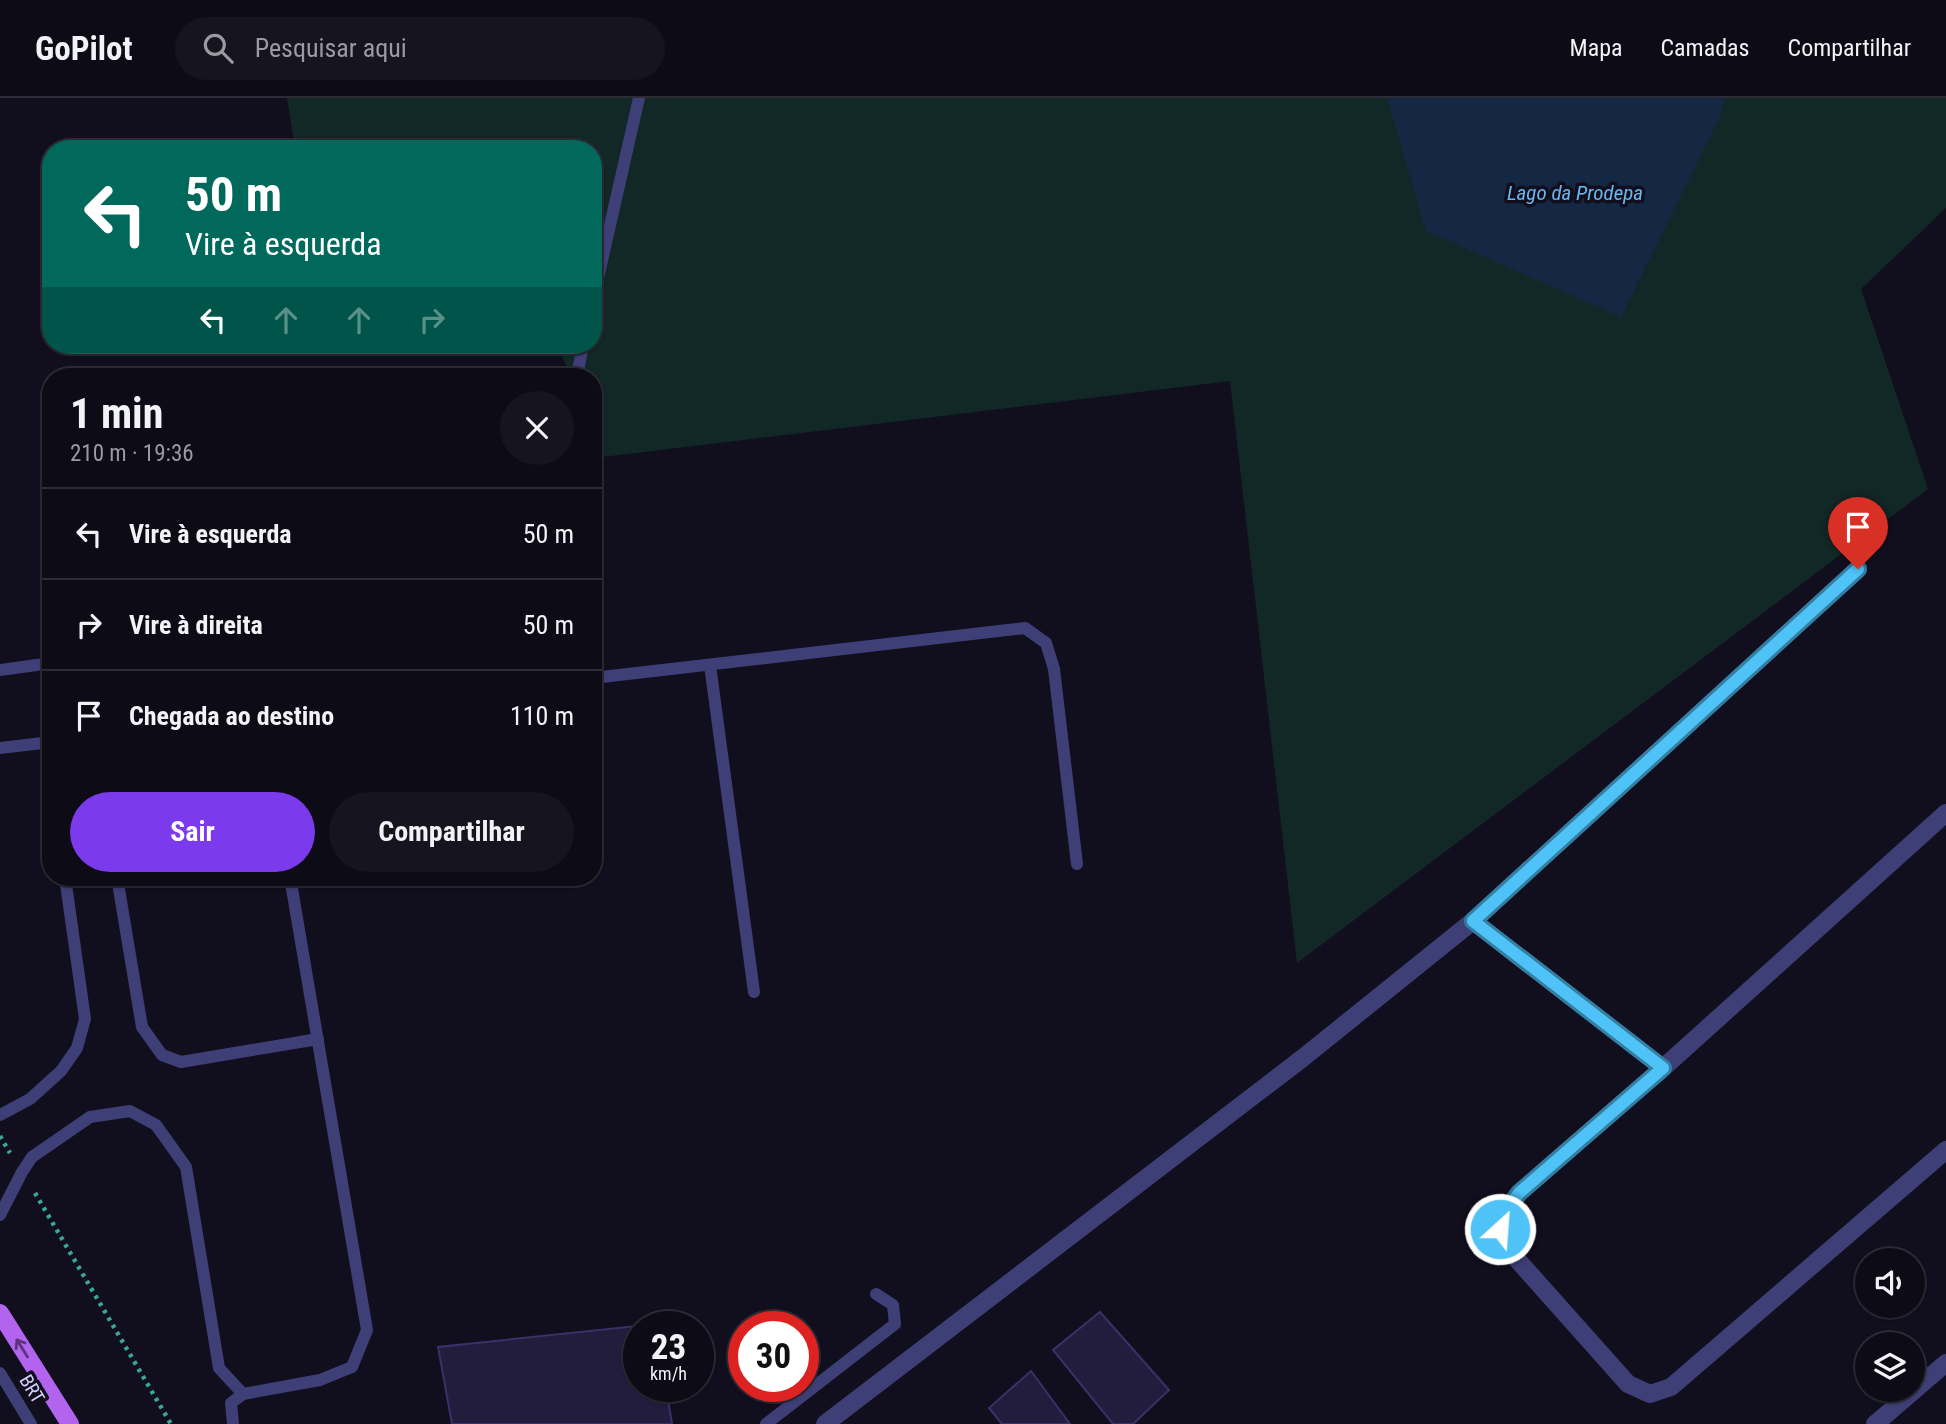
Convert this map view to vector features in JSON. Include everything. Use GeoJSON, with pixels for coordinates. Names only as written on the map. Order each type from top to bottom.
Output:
{"type":"FeatureCollection","features":[{"type":"Feature","properties":{"kind":"main road"},"geometry":{"type":"LineString","coordinates":[[0,1313],[70,1424]]}},
{"type":"Feature","properties":{"kind":"street"},"geometry":{"type":"LineString","coordinates":[[825,1424],[1304,1057],[1473,921],[1858,569]]}},
{"type":"Feature","properties":{"kind":"street"},"geometry":{"type":"LineString","coordinates":[[1946,813],[1663,1068],[1519,1193],[1505,1212],[1500,1229],[1506,1247],[1628,1384],[1650,1394],[1671,1387],[1946,1150]]}},
{"type":"Feature","properties":{"kind":"street"},"geometry":{"type":"LineString","coordinates":[[1473,921],[1663,1068]]}},
{"type":"Feature","properties":{"kind":"street"},"geometry":{"type":"LineString","coordinates":[[1875,1424],[1946,1363]]}},
{"type":"Feature","properties":{"kind":"lane"},"geometry":{"type":"LineString","coordinates":[[602,260],[639,98]]}},
{"type":"Feature","properties":{"kind":"lane"},"geometry":{"type":"LineString","coordinates":[[602,677],[1025,628],[1046,643],[1054,669],[1076,864]]}},
{"type":"Feature","properties":{"kind":"lane"},"geometry":{"type":"LineString","coordinates":[[0,670],[42,664]]}},
{"type":"Feature","properties":{"kind":"lane"},"geometry":{"type":"LineString","coordinates":[[710,664],[754,992]]}},
{"type":"Feature","properties":{"kind":"lane"},"geometry":{"type":"LineString","coordinates":[[0,748],[42,743]]}},
{"type":"Feature","properties":{"kind":"lane"},"geometry":{"type":"LineString","coordinates":[[0,1115],[30,1098],[61,1071],[77,1048],[85,1019],[66,886]]}},
{"type":"Feature","properties":{"kind":"lane"},"geometry":{"type":"LineString","coordinates":[[118,886],[142,1027],[162,1055],[181,1062],[318,1039]]}},
{"type":"Feature","properties":{"kind":"lane"},"geometry":{"type":"LineString","coordinates":[[233,1424],[231,1403],[243,1394],[320,1380],[352,1367],[367,1330],[292,886]]}},
{"type":"Feature","properties":{"kind":"lane"},"geometry":{"type":"LineString","coordinates":[[0,1216],[32,1157],[90,1117],[130,1111],[156,1125],[186,1167],[219,1368],[243,1394]]}},
{"type":"Feature","properties":{"kind":"lane"},"geometry":{"type":"LineString","coordinates":[[766,1424],[895,1324],[893,1305],[876,1294]]}},
{"type":"Feature","properties":{"kind":"lane","name":"BRT"},"geometry":{"type":"LineString","coordinates":[[0,1373],[30,1424]]}},
{"type":"Feature","properties":{"kind":"path"},"geometry":{"type":"LineString","coordinates":[[0,1135],[171,1424]]}},
{"type":"Feature","properties":{"kind":"green space"},"geometry":{"type":"Polygon","coordinates":[[[287,98],[1946,98],[1946,208],[1861,289],[1928,489],[1297,963],[1230,381],[602,457],[602,368],[567,368],[561,354],[602,354],[602,140],[294,140],[287,98]]]}},
{"type":"Feature","properties":{"kind":"water","name":"Lago da Prodepa"},"geometry":{"type":"Polygon","coordinates":[[[1387,98],[1725,98],[1720,117],[1621,317],[1426,231],[1387,98]]]}},
{"type":"Feature","properties":{"kind":"building"},"geometry":{"type":"Polygon","coordinates":[[[1100,1312],[1169,1390],[1133,1424],[1113,1424],[1053,1350],[1100,1312]]]}},
{"type":"Feature","properties":{"kind":"building"},"geometry":{"type":"Polygon","coordinates":[[[623,1327],[623,1402],[669,1402],[672,1424],[452,1424],[438,1347],[623,1327]]]}},
{"type":"Feature","properties":{"kind":"building"},"geometry":{"type":"Polygon","coordinates":[[[1031,1371],[1070,1424],[1002,1424],[989,1408],[1031,1371]]]}},
{"type":"Feature","properties":{"kind":"route"},"geometry":{"type":"LineString","coordinates":[[1500,1229],[1505,1212],[1519,1193],[1663,1068],[1473,921],[1858,569]]}}]}
